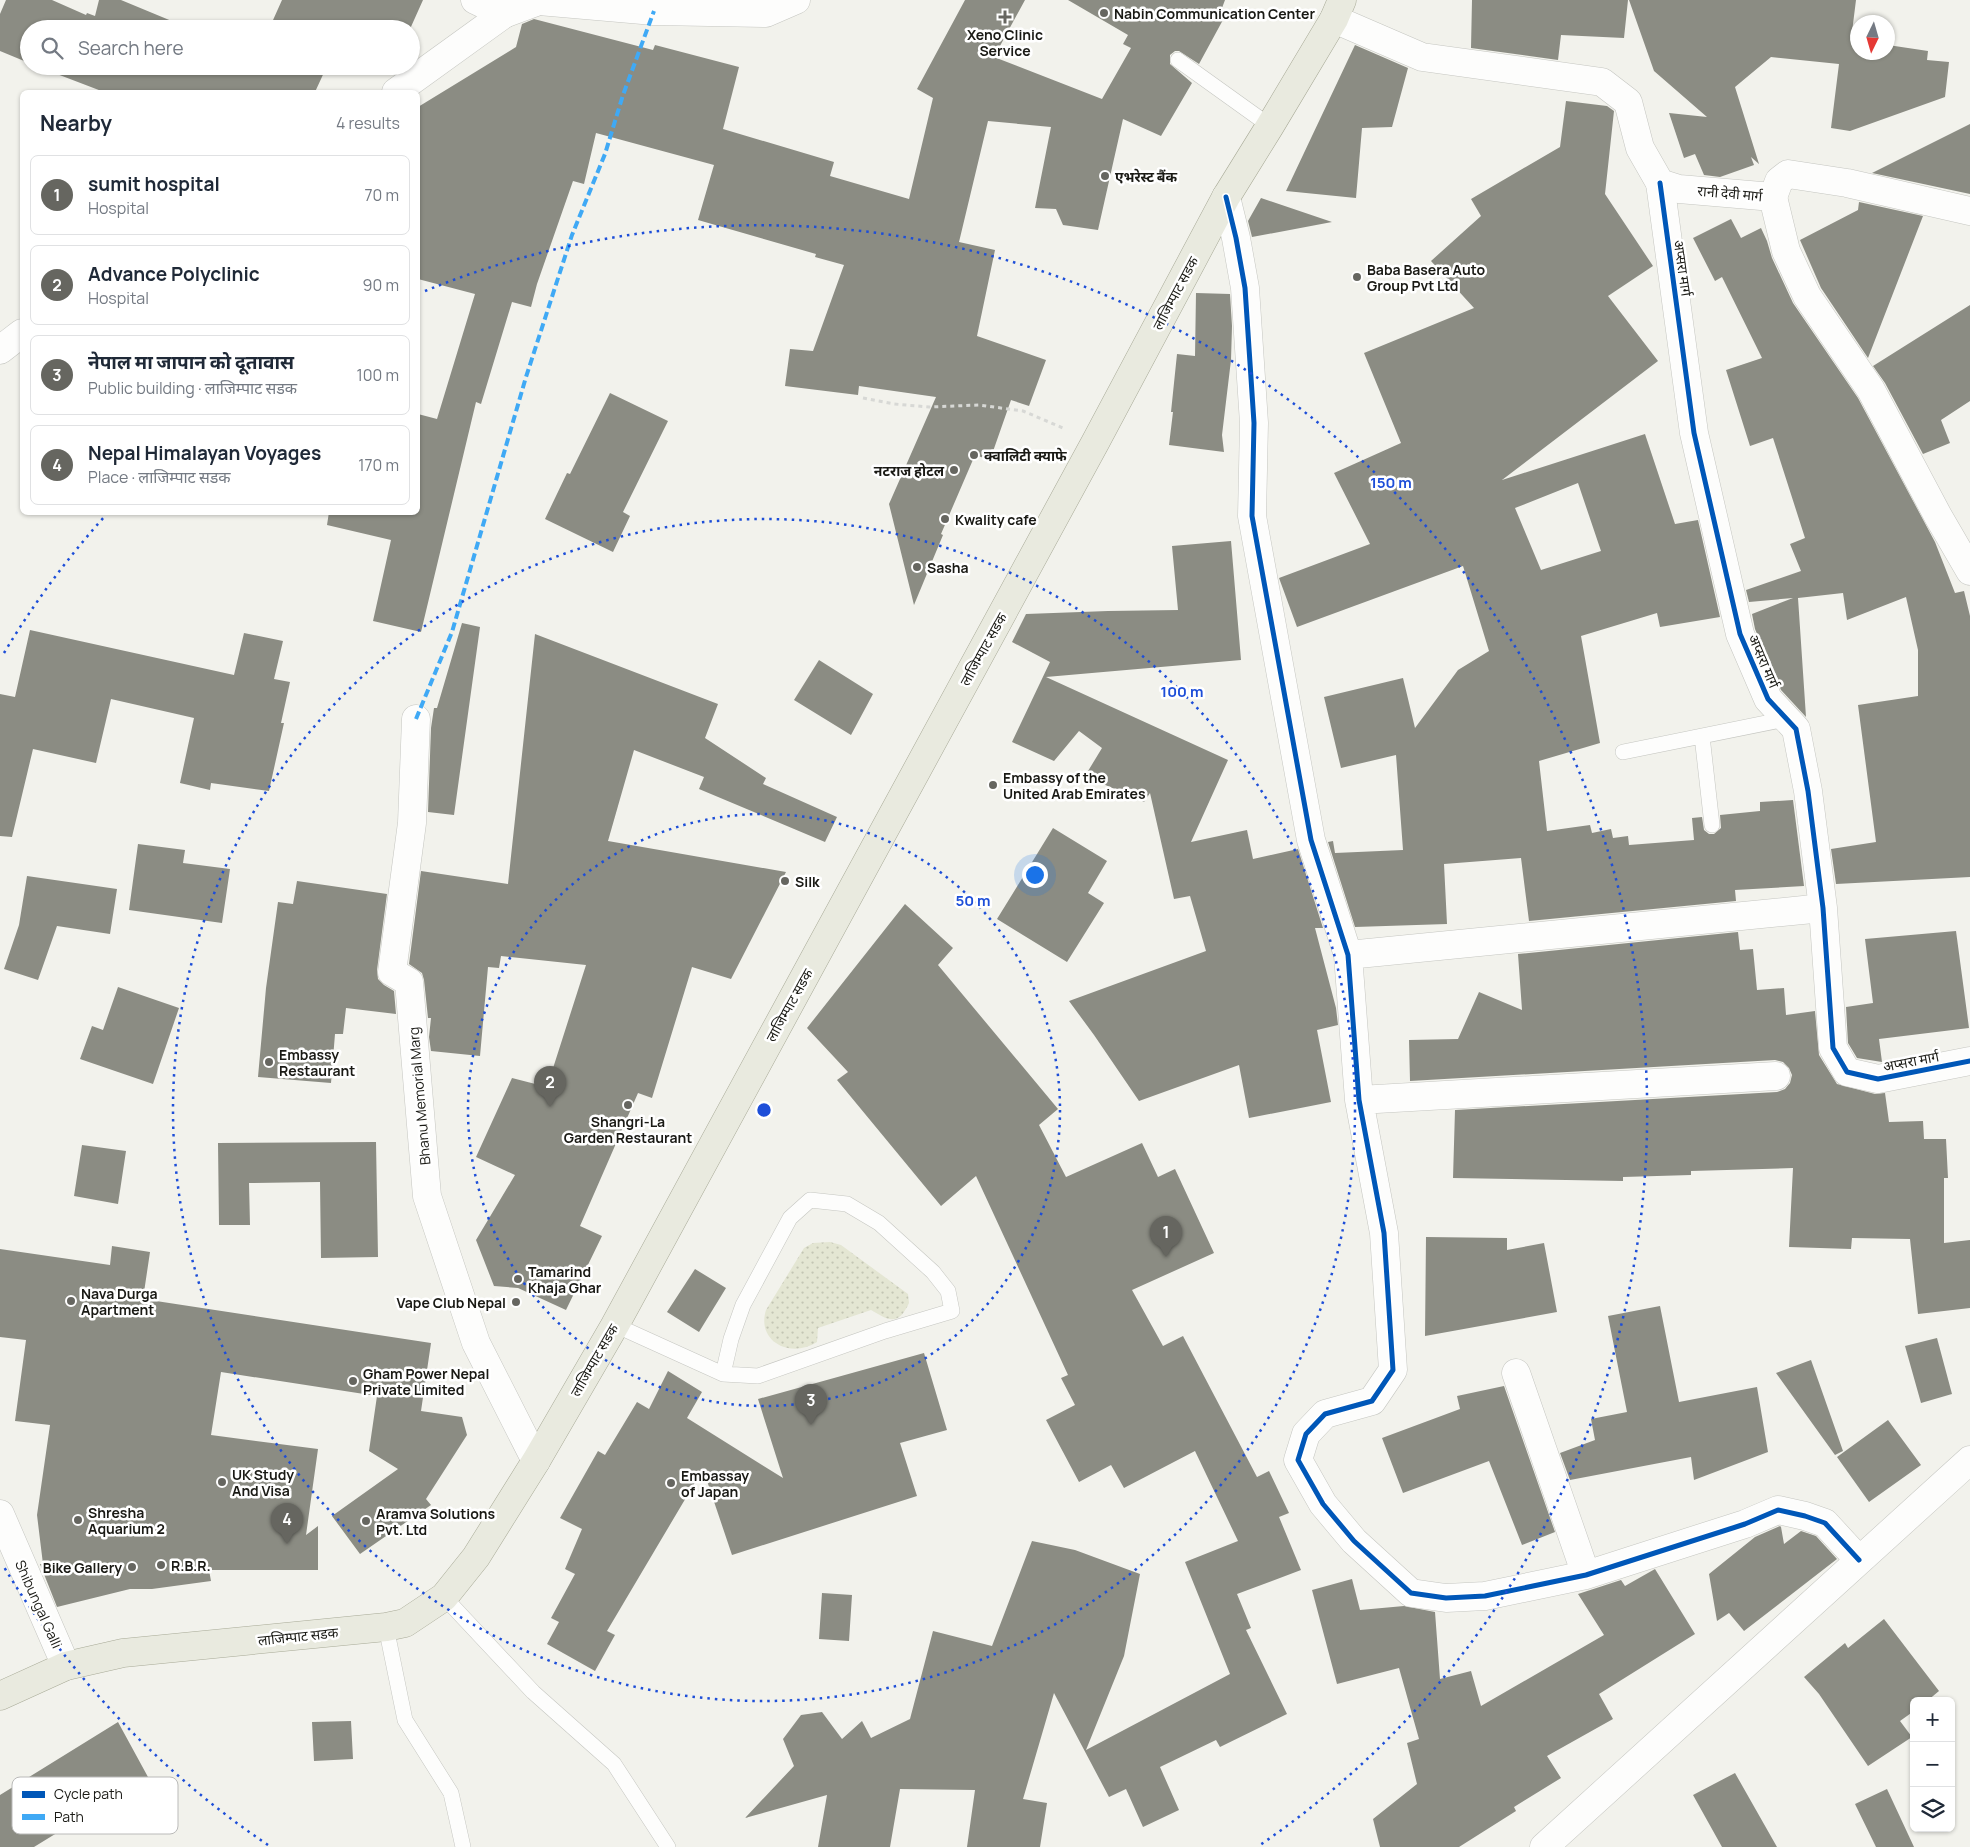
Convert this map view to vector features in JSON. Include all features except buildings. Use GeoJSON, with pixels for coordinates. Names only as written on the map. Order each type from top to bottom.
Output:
{"type":"FeatureCollection","features":[{"type":"Feature","properties":{"kind":"main road","name":"लाजिम्पाट सडक"},"geometry":{"type":"LineString","coordinates":[[0,1696],[66,1666],[123,1653],[386,1627],[405,1623],[444,1597],[476,1557],[536,1461],[615,1325],[1096,441],[1226,197],[1338,9]]}},
{"type":"Feature","properties":{"kind":"street"},"geometry":{"type":"LineString","coordinates":[[475,0],[504,14]]}},
{"type":"Feature","properties":{"kind":"street"},"geometry":{"type":"LineString","coordinates":[[420,75],[504,14],[539,1],[654,11],[766,13],[796,0]]}},
{"type":"Feature","properties":{"kind":"street"},"geometry":{"type":"LineString","coordinates":[[1338,9],[1422,57],[1602,82],[1628,102],[1640,148],[1660,183]]}},
{"type":"Feature","properties":{"kind":"street"},"geometry":{"type":"LineString","coordinates":[[399,90],[420,75]]}},
{"type":"Feature","properties":{"kind":"street"},"geometry":{"type":"LineString","coordinates":[[1773,197],[1779,181],[1788,174],[1847,183],[1970,211]]}},
{"type":"Feature","properties":{"kind":"street","name":"रानी देवी मार्ग"},"geometry":{"type":"LineString","coordinates":[[1660,183],[1680,189],[1773,197],[1786,251],[1807,296],[1871,390],[1938,516],[1970,571]]}},
{"type":"Feature","properties":{"kind":"street","name":"अप्सरा मार्ग"},"geometry":{"type":"LineString","coordinates":[[1660,183],[1694,433],[1740,634],[1768,699],[1796,729],[1808,791],[1823,908],[1832,1048],[1847,1072],[1878,1079],[1970,1061]]}},
{"type":"Feature","properties":{"kind":"street"},"geometry":{"type":"LineString","coordinates":[[1226,197],[1245,288],[1254,423],[1252,516],[1310,840],[1348,955],[1359,1100],[1384,1234],[1393,1370],[1372,1401],[1325,1414],[1306,1434],[1298,1460],[1323,1504],[1354,1541],[1411,1593],[1446,1598],[1485,1596],[1586,1575],[1745,1524],[1778,1510],[1825,1523],[1859,1560]]}},
{"type":"Feature","properties":{"kind":"street"},"geometry":{"type":"LineString","coordinates":[[0,350],[20,335]]}},
{"type":"Feature","properties":{"kind":"street","name":"Bhanu Memorial Marg"},"geometry":{"type":"LineString","coordinates":[[416,719],[412,824],[392,972],[409,982],[427,1196],[476,1343],[536,1461]]}},
{"type":"Feature","properties":{"kind":"street"},"geometry":{"type":"LineString","coordinates":[[1348,955],[1823,908]]}},
{"type":"Feature","properties":{"kind":"street"},"geometry":{"type":"LineString","coordinates":[[1359,1100],[1776,1076]]}},
{"type":"Feature","properties":{"kind":"street"},"geometry":{"type":"LineString","coordinates":[[1516,1373],[1586,1575]]}},
{"type":"Feature","properties":{"kind":"street"},"geometry":{"type":"LineString","coordinates":[[1544,1847],[1970,1460]]}},
{"type":"Feature","properties":{"kind":"street","name":"Shibungal Galli"},"geometry":{"type":"LineString","coordinates":[[0,1514],[66,1666]]}},
{"type":"Feature","properties":{"kind":"lane"},"geometry":{"type":"LineString","coordinates":[[1178,60],[1270,126]]}},
{"type":"Feature","properties":{"kind":"lane"},"geometry":{"type":"LineString","coordinates":[[1622,752],[1786,719]]}},
{"type":"Feature","properties":{"kind":"lane"},"geometry":{"type":"LineString","coordinates":[[1702,736],[1712,825]]}},
{"type":"Feature","properties":{"kind":"lane"},"geometry":{"type":"LineString","coordinates":[[615,1325],[724,1374],[758,1376],[885,1330],[952,1311],[948,1291],[933,1272],[880,1224],[847,1204],[810,1200],[790,1218],[743,1305],[731,1340],[724,1374]]}},
{"type":"Feature","properties":{"kind":"lane"},"geometry":{"type":"LineString","coordinates":[[444,1597],[533,1692],[614,1764],[668,1847]]}},
{"type":"Feature","properties":{"kind":"lane"},"geometry":{"type":"LineString","coordinates":[[386,1627],[405,1720],[451,1792],[463,1847]]}},
{"type":"Feature","properties":{"kind":"path"},"geometry":{"type":"LineString","coordinates":[[863,398],[894,404],[929,407],[979,405],[1022,411],[1096,441]]}},
{"type":"Feature","properties":{"kind":"green space"},"geometry":{"type":"Polygon","coordinates":[[[830,1242],[841,1245],[908,1294],[909,1303],[905,1311],[897,1318],[888,1319],[871,1310],[818,1328],[817,1342],[807,1347],[787,1348],[778,1344],[771,1339],[766,1331],[764,1321],[766,1310],[804,1248],[813,1243],[830,1242]]]}},
{"type":"Feature","properties":{"kind":"marked path"},"geometry":{"type":"LineString","coordinates":[[416,719],[452,632],[526,377],[572,235],[605,154],[623,95],[654,11]]}},
{"type":"Feature","properties":{"kind":"cycle path"},"geometry":{"type":"LineString","coordinates":[[1660,183],[1694,433],[1740,634],[1768,699],[1796,729],[1808,791],[1823,908],[1833,1048],[1847,1072],[1878,1079],[1970,1061]]}},
{"type":"Feature","properties":{"kind":"cycle path"},"geometry":{"type":"LineString","coordinates":[[1226,197],[1245,288],[1254,423],[1252,516],[1311,840],[1348,955],[1359,1100],[1384,1233],[1393,1370],[1372,1401],[1325,1414],[1306,1434],[1298,1460],[1323,1504],[1354,1541],[1411,1593],[1446,1598],[1485,1596],[1586,1575],[1745,1524],[1778,1510],[1825,1523],[1859,1560]]}},
{"type":"Feature","properties":{"kind":"place","name":"Nabin Communication Center"},"geometry":{"type":"Point","coordinates":[1104,13]}},
{"type":"Feature","properties":{"kind":"place","name":"Xeno Clinic Service"},"geometry":{"type":"Point","coordinates":[1005,17]}},
{"type":"Feature","properties":{"kind":"place","name":"एभरेस्ट बैंक"},"geometry":{"type":"Point","coordinates":[1105,176]}},
{"type":"Feature","properties":{"kind":"place","name":"Baba Basera Auto Group Pvt Ltd"},"geometry":{"type":"Point","coordinates":[1357,277]}},
{"type":"Feature","properties":{"kind":"place","name":"क्वालिटी क्याफे"},"geometry":{"type":"Point","coordinates":[974,455]}},
{"type":"Feature","properties":{"kind":"place","name":"नटराज होटल"},"geometry":{"type":"Point","coordinates":[954,470]}},
{"type":"Feature","properties":{"kind":"place","name":"Kwality cafe"},"geometry":{"type":"Point","coordinates":[945,519]}},
{"type":"Feature","properties":{"kind":"place","name":"Sasha"},"geometry":{"type":"Point","coordinates":[917,567]}},
{"type":"Feature","properties":{"kind":"place","name":"Embassy of the United Arab Emirates"},"geometry":{"type":"Point","coordinates":[993,785]}},
{"type":"Feature","properties":{"kind":"place","name":"Silk"},"geometry":{"type":"Point","coordinates":[785,881]}},
{"type":"Feature","properties":{"kind":"place","name":"Embassy Restaurant"},"geometry":{"type":"Point","coordinates":[269,1062]}},
{"type":"Feature","properties":{"kind":"place","name":"Shangri-La Garden Restaurant"},"geometry":{"type":"Point","coordinates":[628,1105]}},
{"type":"Feature","properties":{"kind":"place","name":"Advance Polyclinic"},"geometry":{"type":"Point","coordinates":[550,1107]}},
{"type":"Feature","properties":{"kind":"place","name":"sumit hospital"},"geometry":{"type":"Point","coordinates":[1166,1257]}},
{"type":"Feature","properties":{"kind":"place","name":"Tamarind Khaja Ghar"},"geometry":{"type":"Point","coordinates":[518,1279]}},
{"type":"Feature","properties":{"kind":"place","name":"Nava Durga Apartment"},"geometry":{"type":"Point","coordinates":[71,1301]}},
{"type":"Feature","properties":{"kind":"place","name":"Vape Club Nepal"},"geometry":{"type":"Point","coordinates":[516,1302]}},
{"type":"Feature","properties":{"kind":"place","name":"Gham Power Nepal Private Limited"},"geometry":{"type":"Point","coordinates":[353,1381]}},
{"type":"Feature","properties":{"kind":"place","name":"नेपाल मा जापान को दूतावास"},"geometry":{"type":"Point","coordinates":[811,1425]}},
{"type":"Feature","properties":{"kind":"place","name":"UK Study And Visa"},"geometry":{"type":"Point","coordinates":[222,1482]}},
{"type":"Feature","properties":{"kind":"place","name":"Embassay of Japan"},"geometry":{"type":"Point","coordinates":[671,1483]}},
{"type":"Feature","properties":{"kind":"place","name":"Shresha Aquarium 2"},"geometry":{"type":"Point","coordinates":[78,1520]}},
{"type":"Feature","properties":{"kind":"place","name":"Aramva Solutions Pvt. Ltd"},"geometry":{"type":"Point","coordinates":[366,1521]}},
{"type":"Feature","properties":{"kind":"place","name":"Nepal Himalayan Voyages"},"geometry":{"type":"Point","coordinates":[287,1544]}},
{"type":"Feature","properties":{"kind":"place","name":"R.B.R."},"geometry":{"type":"Point","coordinates":[161,1565]}},
{"type":"Feature","properties":{"kind":"place","name":"Bike Gallery"},"geometry":{"type":"Point","coordinates":[132,1567]}}]}
